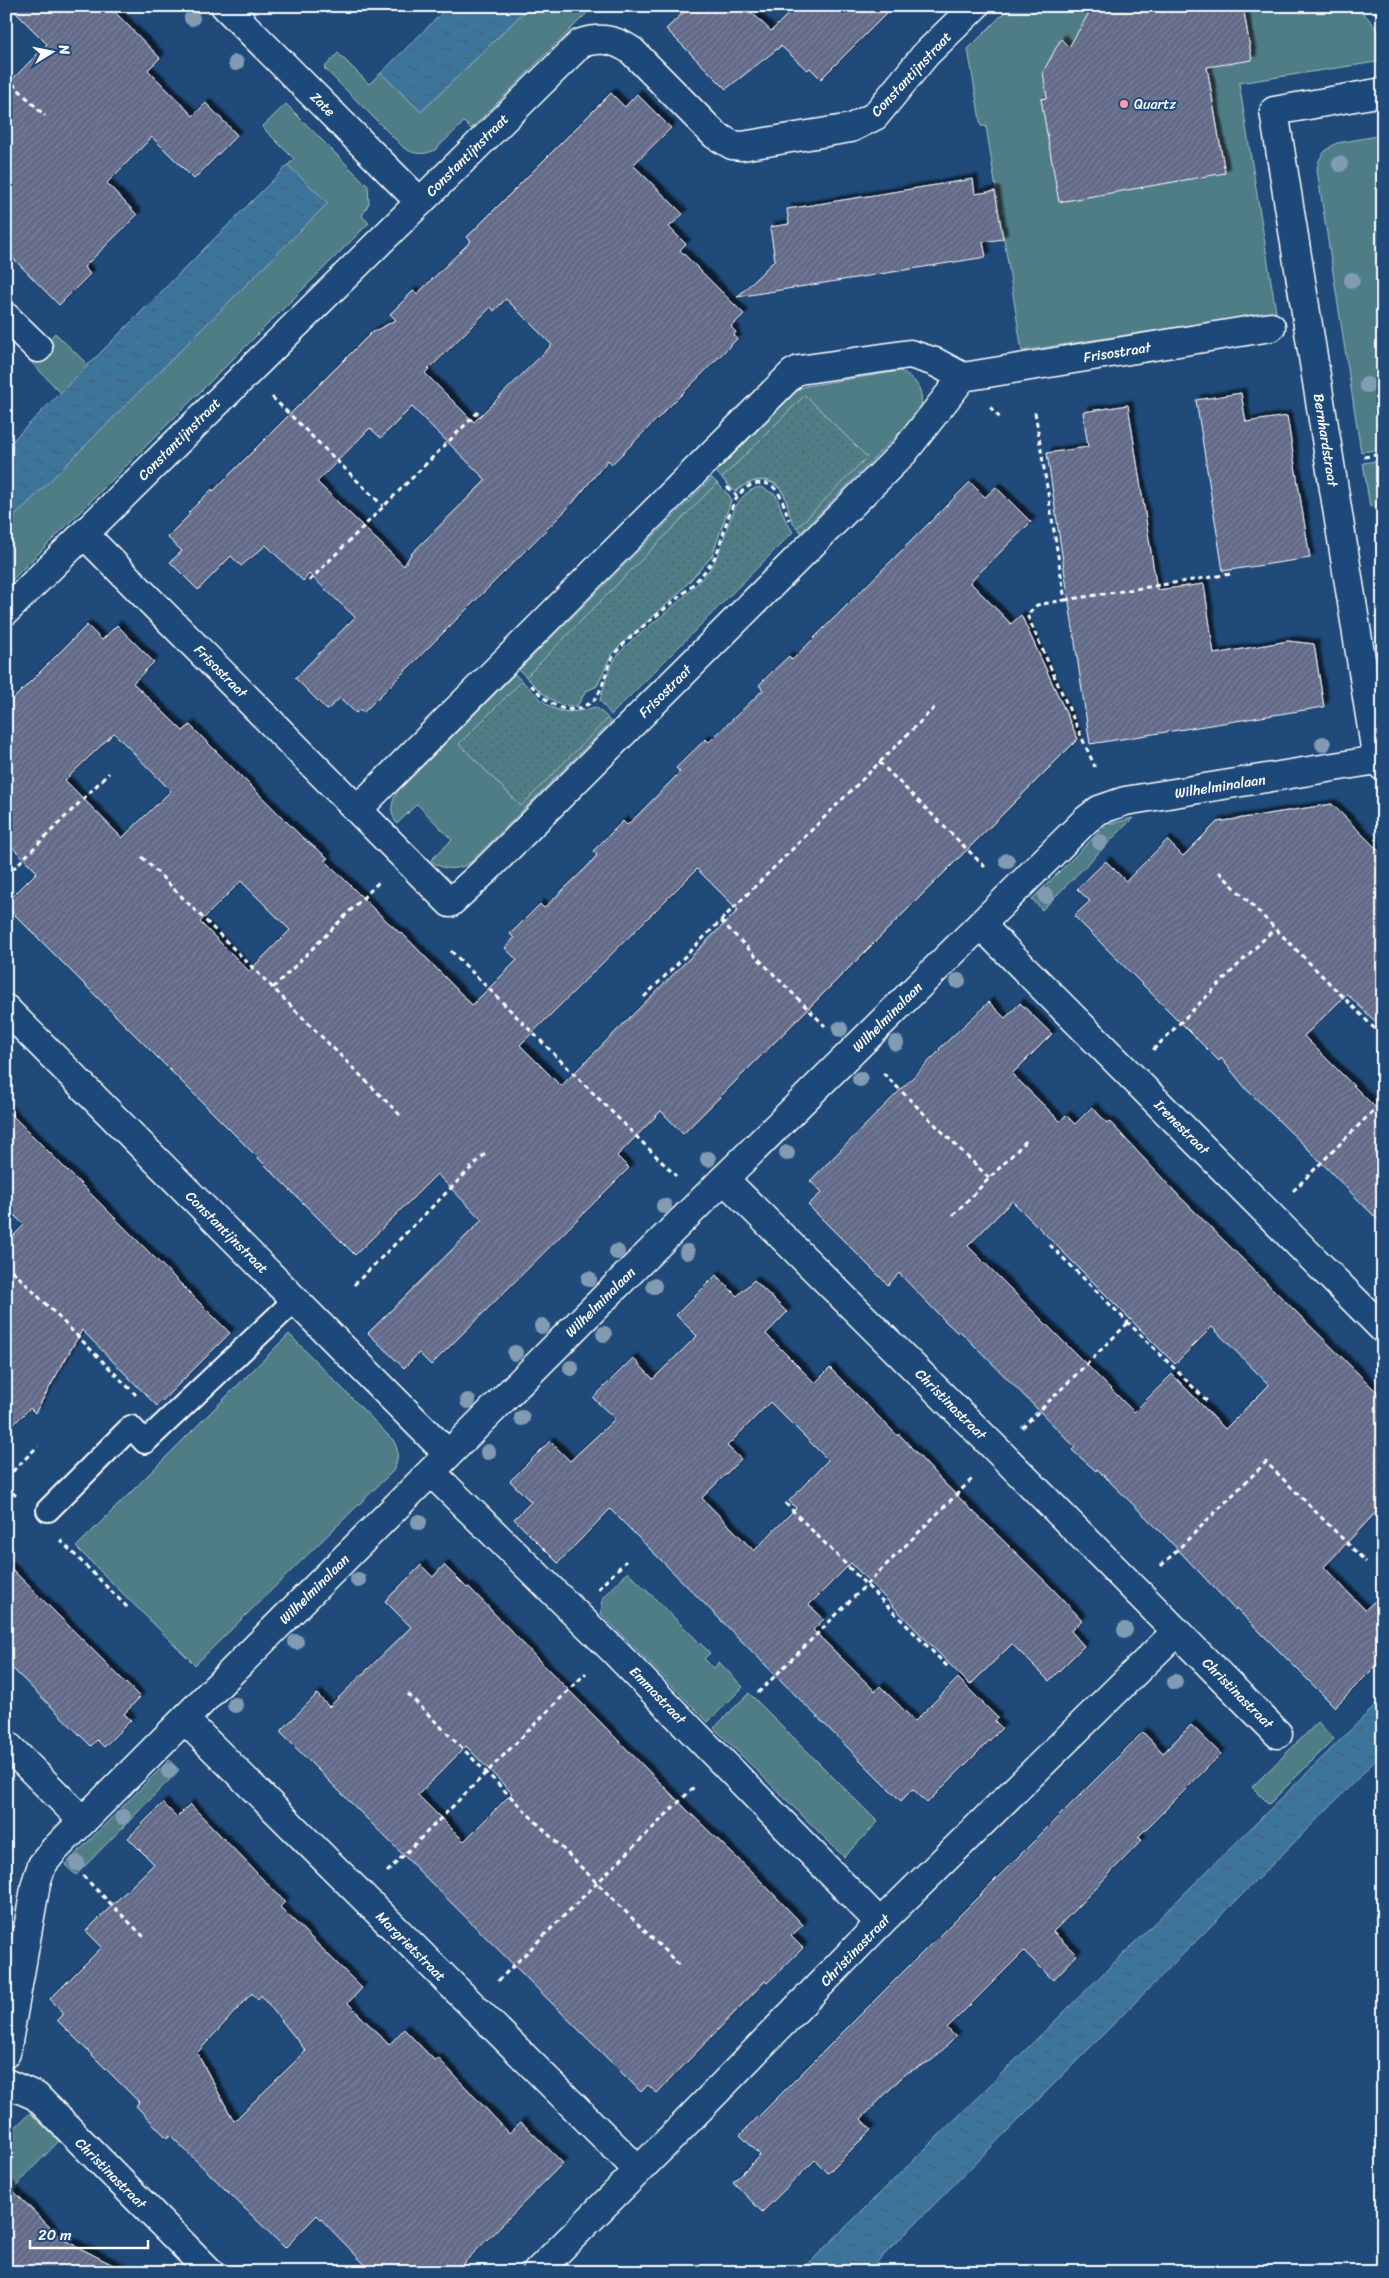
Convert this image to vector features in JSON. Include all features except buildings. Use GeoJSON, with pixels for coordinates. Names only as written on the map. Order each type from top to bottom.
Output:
{"type":"FeatureCollection","features":[{"type":"Feature","properties":{"kind":"street","name":"Zate"},"geometry":{"type":"LineString","coordinates":[[225,6],[420,202]]}},
{"type":"Feature","properties":{"kind":"street","name":"Constantijnstraat"},"geometry":{"type":"LineString","coordinates":[[6,611],[581,42],[604,38],[620,43],[632,51],[715,135],[732,145],[742,146],[851,128],[875,116],[926,54],[975,6]]}},
{"type":"Feature","properties":{"kind":"street","name":"Bernhardstraat"},"geometry":{"type":"LineString","coordinates":[[1380,763],[1274,112],[1383,92]]}},
{"type":"Feature","properties":{"kind":"street"},"geometry":{"type":"LineString","coordinates":[[6,317],[38,348]]}},
{"type":"Feature","properties":{"kind":"street","name":"Frisostraat"},"geometry":{"type":"LineString","coordinates":[[84,534],[450,903],[487,869],[904,452],[963,377],[1271,327]]}},
{"type":"Feature","properties":{"kind":"street"},"geometry":{"type":"LineString","coordinates":[[358,809],[793,373],[799,370],[910,354],[935,362],[963,377]]}},
{"type":"Feature","properties":{"kind":"street","name":"Wilhelminalaan"},"geometry":{"type":"LineString","coordinates":[[6,2053],[39,1874],[49,1856],[724,1179],[1086,820],[1099,810],[1111,805],[1380,763]]}},
{"type":"Feature","properties":{"kind":"street","name":"Irenestraat"},"geometry":{"type":"LineString","coordinates":[[980,925],[1383,1329]]}},
{"type":"Feature","properties":{"kind":"street","name":"Constantijnstraat"},"geometry":{"type":"LineString","coordinates":[[6,1009],[295,1300],[440,1463]]}},
{"type":"Feature","properties":{"kind":"street","name":"Christinastraat"},"geometry":{"type":"LineString","coordinates":[[724,1179],[999,1452],[1278,1734]]}},
{"type":"Feature","properties":{"kind":"street","name":"Emmastraat"},"geometry":{"type":"LineString","coordinates":[[440,1463],[611,1648],[880,1923]]}},
{"type":"Feature","properties":{"kind":"street","name":"Christinastraat"},"geometry":{"type":"LineString","coordinates":[[537,2272],[880,1923],[1176,1632]]}},
{"type":"Feature","properties":{"kind":"street","name":"Margrietstraat"},"geometry":{"type":"LineString","coordinates":[[184,1720],[638,2170]]}},
{"type":"Feature","properties":{"kind":"street"},"geometry":{"type":"LineString","coordinates":[[6,1744],[83,1821]]}},
{"type":"Feature","properties":{"kind":"street","name":"Christinastraat"},"geometry":{"type":"LineString","coordinates":[[6,2083],[36,2096],[210,2272]]}},
{"type":"Feature","properties":{"kind":"lane"},"geometry":{"type":"LineString","coordinates":[[48,1510],[131,1427],[145,1442],[295,1300]]}},
{"type":"Feature","properties":{"kind":"path"},"geometry":{"type":"LineString","coordinates":[[1368,6],[1380,15],[1383,21]]}},
{"type":"Feature","properties":{"kind":"path"},"geometry":{"type":"LineString","coordinates":[[6,77],[45,116]]}},
{"type":"Feature","properties":{"kind":"path"},"geometry":{"type":"LineString","coordinates":[[272,397],[383,506]]}},
{"type":"Feature","properties":{"kind":"path"},"geometry":{"type":"LineString","coordinates":[[309,581],[480,410]]}},
{"type":"Feature","properties":{"kind":"path"},"geometry":{"type":"LineString","coordinates":[[1035,412],[1065,600]]}},
{"type":"Feature","properties":{"kind":"path"},"geometry":{"type":"LineString","coordinates":[[1356,458],[1383,454]]}},
{"type":"Feature","properties":{"kind":"path"},"geometry":{"type":"LineString","coordinates":[[506,660],[547,701],[556,707],[572,710],[581,708],[595,700],[610,660],[615,653],[688,589],[712,562],[718,551],[737,496],[749,486],[762,483],[774,488],[783,499],[788,518],[793,526],[810,545]]}},
{"type":"Feature","properties":{"kind":"path"},"geometry":{"type":"LineString","coordinates":[[1095,767],[1027,615],[1036,605],[1231,574]]}},
{"type":"Feature","properties":{"kind":"path"},"geometry":{"type":"LineString","coordinates":[[644,998],[936,706]]}},
{"type":"Feature","properties":{"kind":"path"},"geometry":{"type":"LineString","coordinates":[[880,762],[985,867]]}},
{"type":"Feature","properties":{"kind":"path"},"geometry":{"type":"LineString","coordinates":[[6,876],[110,773]]}},
{"type":"Feature","properties":{"kind":"path"},"geometry":{"type":"LineString","coordinates":[[142,857],[400,1115]]}},
{"type":"Feature","properties":{"kind":"path"},"geometry":{"type":"LineString","coordinates":[[1219,872],[1383,1037]]}},
{"type":"Feature","properties":{"kind":"path"},"geometry":{"type":"LineString","coordinates":[[272,988],[381,880]]}},
{"type":"Feature","properties":{"kind":"path"},"geometry":{"type":"LineString","coordinates":[[721,921],[826,1026]]}},
{"type":"Feature","properties":{"kind":"path"},"geometry":{"type":"LineString","coordinates":[[1165,1039],[1274,929]]}},
{"type":"Feature","properties":{"kind":"path"},"geometry":{"type":"LineString","coordinates":[[451,951],[676,1176]]}},
{"type":"Feature","properties":{"kind":"path"},"geometry":{"type":"LineString","coordinates":[[884,1073],[989,1178]]}},
{"type":"Feature","properties":{"kind":"path"},"geometry":{"type":"LineString","coordinates":[[1305,1179],[1383,1101]]}},
{"type":"Feature","properties":{"kind":"path"},"geometry":{"type":"LineString","coordinates":[[953,1215],[1027,1140]]}},
{"type":"Feature","properties":{"kind":"path"},"geometry":{"type":"LineString","coordinates":[[354,1285],[486,1153]]}},
{"type":"Feature","properties":{"kind":"path"},"geometry":{"type":"LineString","coordinates":[[1050,1245],[1207,1402]]}},
{"type":"Feature","properties":{"kind":"path"},"geometry":{"type":"LineString","coordinates":[[6,1264],[164,1423]]}},
{"type":"Feature","properties":{"kind":"path"},"geometry":{"type":"LineString","coordinates":[[1022,1428],[1128,1323]]}},
{"type":"Feature","properties":{"kind":"path"},"geometry":{"type":"LineString","coordinates":[[6,1478],[38,1446]]}},
{"type":"Feature","properties":{"kind":"path"},"geometry":{"type":"LineString","coordinates":[[1161,1567],[1266,1462],[1366,1562]]}},
{"type":"Feature","properties":{"kind":"path"},"geometry":{"type":"LineString","coordinates":[[758,1693],[974,1477]]}},
{"type":"Feature","properties":{"kind":"path"},"geometry":{"type":"LineString","coordinates":[[6,1486],[19,1499]]}},
{"type":"Feature","properties":{"kind":"path"},"geometry":{"type":"LineString","coordinates":[[784,1503],[949,1668]]}},
{"type":"Feature","properties":{"kind":"path"},"geometry":{"type":"LineString","coordinates":[[53,1533],[130,1610]]}},
{"type":"Feature","properties":{"kind":"path"},"geometry":{"type":"LineString","coordinates":[[387,1872],[586,1673]]}},
{"type":"Feature","properties":{"kind":"path"},"geometry":{"type":"LineString","coordinates":[[408,1694],[678,1965]]}},
{"type":"Feature","properties":{"kind":"path"},"geometry":{"type":"LineString","coordinates":[[497,1982],[697,1784]]}},
{"type":"Feature","properties":{"kind":"path"},"geometry":{"type":"LineString","coordinates":[[84,1876],[146,1938]]}},
{"type":"Feature","properties":{"kind":"green space"},"geometry":{"type":"Polygon","coordinates":[[[530,6],[594,6],[471,129],[464,122],[431,152],[416,153],[404,148],[324,68],[338,53],[369,84],[381,73],[421,112],[530,6]]]}},
{"type":"Feature","properties":{"kind":"green space"},"geometry":{"type":"Polygon","coordinates":[[[1011,6],[1350,6],[1371,21],[1379,35],[1383,61],[1239,83],[1276,312],[1022,351],[986,126],[981,126],[968,49],[1011,6]]]}},
{"type":"Feature","properties":{"kind":"green space"},"geometry":{"type":"Polygon","coordinates":[[[286,104],[368,186],[369,203],[362,216],[369,223],[6,586],[6,525],[327,204],[288,165],[294,159],[262,127],[286,104]]]}},
{"type":"Feature","properties":{"kind":"green space"},"geometry":{"type":"Polygon","coordinates":[[[1383,135],[1383,449],[1361,452],[1317,170],[1323,154],[1337,143],[1383,135]]]}},
{"type":"Feature","properties":{"kind":"green space"},"geometry":{"type":"Polygon","coordinates":[[[55,333],[88,365],[61,393],[29,360],[55,333]]]}},
{"type":"Feature","properties":{"kind":"green space"},"geometry":{"type":"Polygon","coordinates":[[[900,371],[916,382],[919,387],[922,399],[920,412],[801,532],[793,520],[785,497],[775,485],[769,482],[755,481],[735,492],[716,472],[799,389],[806,386],[900,371]]]}},
{"type":"Feature","properties":{"kind":"green space"},"geometry":{"type":"Polygon","coordinates":[[[805,395],[867,457],[797,528],[791,518],[786,499],[777,485],[770,481],[756,481],[735,492],[722,478],[805,395]]]}},
{"type":"Feature","properties":{"kind":"green space"},"geometry":{"type":"Polygon","coordinates":[[[1383,460],[1383,505],[1370,507],[1363,463],[1383,460]]]}},
{"type":"Feature","properties":{"kind":"green space"},"geometry":{"type":"Polygon","coordinates":[[[712,478],[729,495],[731,500],[712,556],[676,596],[612,653],[597,686],[586,691],[577,706],[559,703],[545,695],[519,670],[712,478]]]}},
{"type":"Feature","properties":{"kind":"green space"},"geometry":{"type":"Polygon","coordinates":[[[717,483],[729,495],[731,500],[712,556],[676,596],[612,653],[597,686],[586,691],[577,706],[561,704],[548,698],[526,677],[717,483]]]}},
{"type":"Feature","properties":{"kind":"green space"},"geometry":{"type":"Polygon","coordinates":[[[761,487],[776,495],[785,519],[793,532],[611,715],[600,700],[612,664],[631,641],[690,591],[709,570],[720,548],[729,521],[741,498],[750,491],[761,487]]]}},
{"type":"Feature","properties":{"kind":"green space"},"geometry":{"type":"Polygon","coordinates":[[[515,674],[534,694],[550,707],[569,712],[596,707],[611,722],[471,862],[456,868],[446,868],[435,864],[431,860],[452,840],[417,804],[397,824],[392,811],[394,799],[398,791],[515,674]]]}},
{"type":"Feature","properties":{"kind":"green space"},"geometry":{"type":"Polygon","coordinates":[[[522,681],[554,709],[571,712],[596,707],[608,718],[521,806],[459,744],[522,681]]]}},
{"type":"Feature","properties":{"kind":"green space"},"geometry":{"type":"Polygon","coordinates":[[[1133,818],[1042,910],[1032,899],[1102,829],[1110,824],[1133,818]]]}},
{"type":"Feature","properties":{"kind":"green space"},"geometry":{"type":"Polygon","coordinates":[[[289,1334],[393,1440],[398,1455],[396,1463],[393,1471],[195,1665],[76,1547],[289,1334]]]}},
{"type":"Feature","properties":{"kind":"green space"},"geometry":{"type":"Polygon","coordinates":[[[628,1572],[710,1653],[704,1659],[714,1668],[719,1662],[743,1687],[708,1722],[601,1614],[603,1598],[628,1572]]]}},
{"type":"Feature","properties":{"kind":"green space"},"geometry":{"type":"Polygon","coordinates":[[[749,1693],[878,1822],[844,1857],[714,1728],[749,1693]]]}},
{"type":"Feature","properties":{"kind":"green space"},"geometry":{"type":"Polygon","coordinates":[[[1318,1722],[1334,1739],[1269,1804],[1252,1787],[1318,1722]]]}},
{"type":"Feature","properties":{"kind":"green space"},"geometry":{"type":"Polygon","coordinates":[[[169,1760],[179,1770],[76,1875],[65,1865],[169,1760]]]}},
{"type":"Feature","properties":{"kind":"green space"},"geometry":{"type":"Polygon","coordinates":[[[30,2113],[59,2141],[20,2181],[15,2191],[6,2194],[6,2136],[30,2113]]]}},
{"type":"Feature","properties":{"kind":"water"},"geometry":{"type":"Polygon","coordinates":[[[449,6],[530,6],[421,112],[381,73],[449,6]]]}},
{"type":"Feature","properties":{"kind":"water"},"geometry":{"type":"Polygon","coordinates":[[[288,165],[328,203],[6,525],[6,447],[288,165]]]}},
{"type":"Feature","properties":{"kind":"water"},"geometry":{"type":"Polygon","coordinates":[[[1383,1698],[1383,1753],[867,2272],[800,2272],[1383,1698]]]}},
{"type":"Feature","properties":{"kind":"place","name":"Quartz"},"geometry":{"type":"Point","coordinates":[1124,104]}}]}
